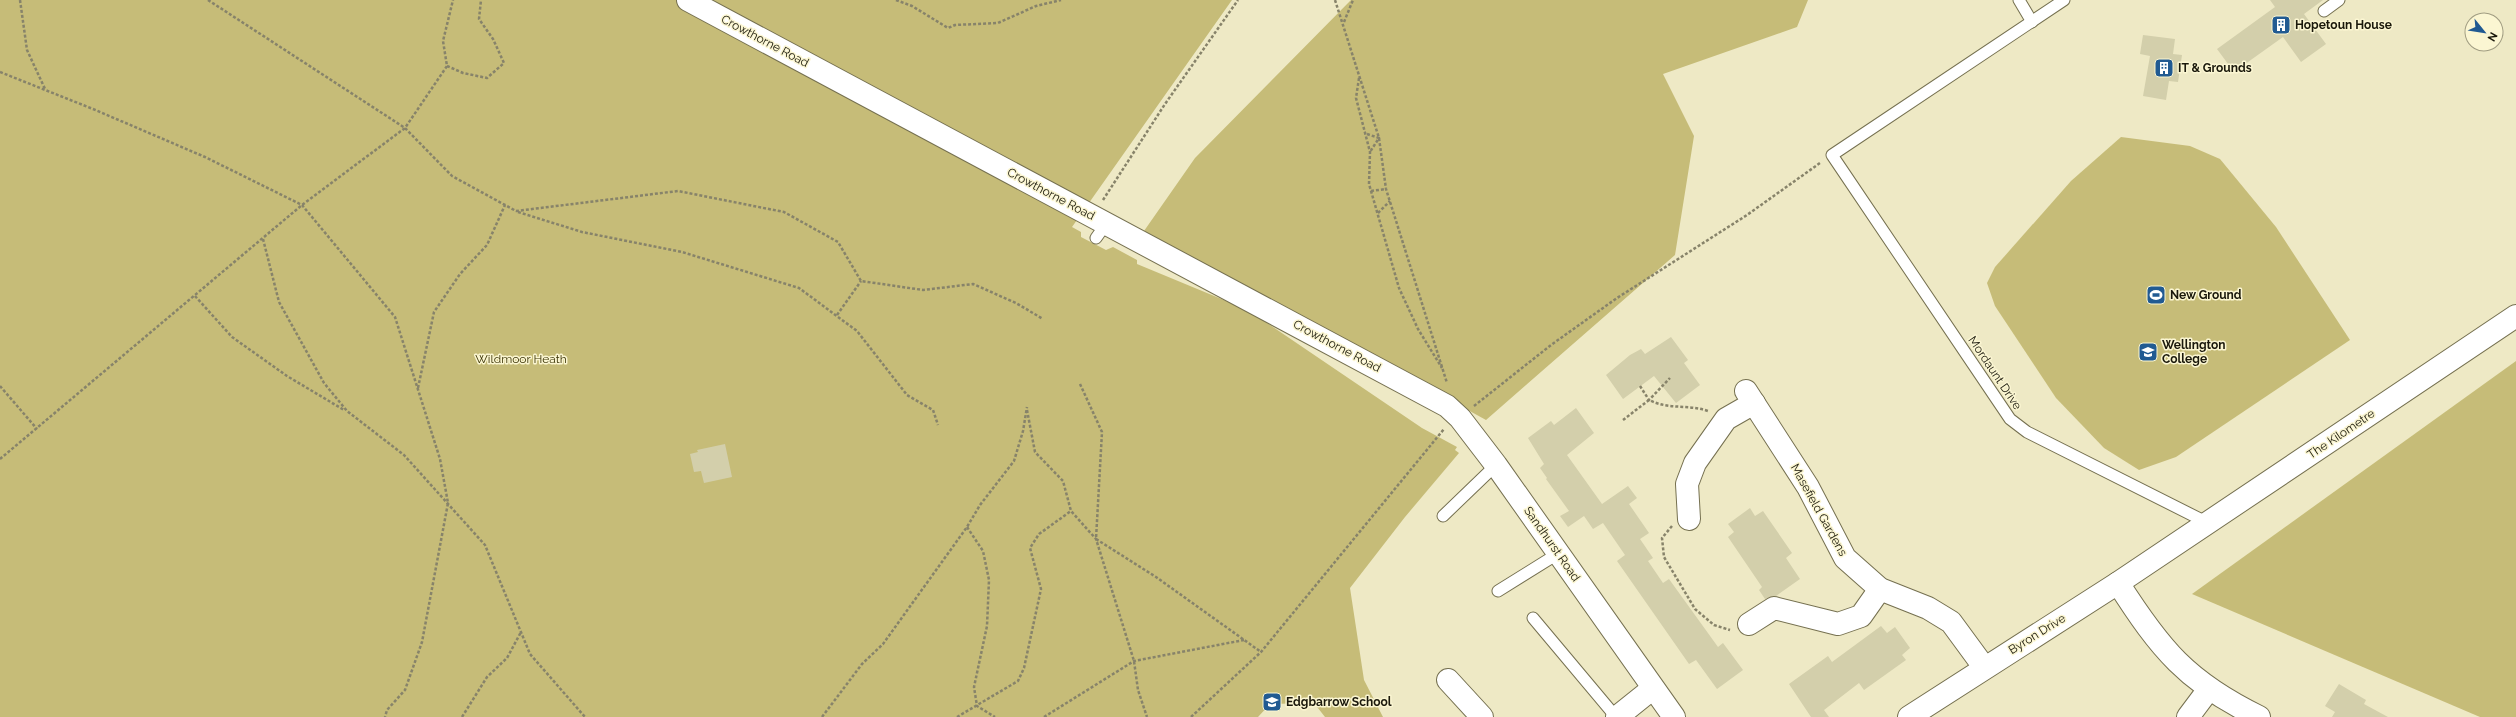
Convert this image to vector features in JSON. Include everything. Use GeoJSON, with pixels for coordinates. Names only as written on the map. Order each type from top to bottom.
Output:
{"type":"FeatureCollection","features":[{"type":"Feature","properties":{"kind":"street","name":"Crowthorne Road"},"geometry":{"type":"LineString","coordinates":[[688,0],[1098,226],[1414,387]]}},
{"type":"Feature","properties":{"kind":"street","name":"The Kilometre"},"geometry":{"type":"LineString","coordinates":[[2165,550],[2208,523],[2516,316]]}},
{"type":"Feature","properties":{"kind":"street","name":"Sandhurst Road"},"geometry":{"type":"LineString","coordinates":[[1414,387],[1447,406],[1454,422],[1496,465],[1559,553],[1652,689],[1674,717]]}},
{"type":"Feature","properties":{"kind":"street","name":"Masefield Gardens"},"geometry":{"type":"LineString","coordinates":[[1689,513],[1687,484],[1695,463],[1724,421],[1750,397],[1808,487],[1845,558],[1880,589],[1928,608],[1951,622],[1984,667]]}},
{"type":"Feature","properties":{"kind":"street","name":"Byron Drive"},"geometry":{"type":"LineString","coordinates":[[1909,717],[1984,667],[2118,583],[2165,550]]}},
{"type":"Feature","properties":{"kind":"street"},"geometry":{"type":"LineString","coordinates":[[2118,583],[2148,630],[2169,655],[2209,689],[2259,717]]}},
{"type":"Feature","properties":{"kind":"street"},"geometry":{"type":"LineString","coordinates":[[1749,624],[1774,608],[1838,624],[1861,616],[1880,589]]}},
{"type":"Feature","properties":{"kind":"street"},"geometry":{"type":"LineString","coordinates":[[1448,680],[1482,717]]}},
{"type":"Feature","properties":{"kind":"street"},"geometry":{"type":"LineString","coordinates":[[1616,717],[1652,689]]}},
{"type":"Feature","properties":{"kind":"street"},"geometry":{"type":"LineString","coordinates":[[2188,717],[2209,689]]}},
{"type":"Feature","properties":{"kind":"lane"},"geometry":{"type":"LineString","coordinates":[[2018,0],[2032,22]]}},
{"type":"Feature","properties":{"kind":"lane"},"geometry":{"type":"LineString","coordinates":[[1832,155],[2064,0]]}},
{"type":"Feature","properties":{"kind":"lane"},"geometry":{"type":"LineString","coordinates":[[2324,11],[2339,0]]}},
{"type":"Feature","properties":{"kind":"lane","name":"Mordaunt Drive"},"geometry":{"type":"LineString","coordinates":[[1832,155],[2010,419],[2027,432],[2208,523]]}},
{"type":"Feature","properties":{"kind":"lane"},"geometry":{"type":"LineString","coordinates":[[1443,516],[1496,465]]}},
{"type":"Feature","properties":{"kind":"lane"},"geometry":{"type":"LineString","coordinates":[[1498,591],[1559,553]]}},
{"type":"Feature","properties":{"kind":"lane"},"geometry":{"type":"LineString","coordinates":[[1534,618],[1616,717]]}},
{"type":"Feature","properties":{"kind":"path"},"geometry":{"type":"LineString","coordinates":[[20,0],[27,50],[45,90]]}},
{"type":"Feature","properties":{"kind":"path"},"geometry":{"type":"LineString","coordinates":[[208,0],[405,128],[452,176],[516,211],[582,232],[682,252],[799,288],[857,331],[907,395],[933,410],[938,425]]}},
{"type":"Feature","properties":{"kind":"path"},"geometry":{"type":"LineString","coordinates":[[0,459],[302,205],[405,128],[448,66],[443,41],[453,0]]}},
{"type":"Feature","properties":{"kind":"path"},"geometry":{"type":"LineString","coordinates":[[448,66],[463,73],[487,78],[504,63],[493,39],[479,19],[481,0]]}},
{"type":"Feature","properties":{"kind":"path"},"geometry":{"type":"LineString","coordinates":[[896,0],[912,6],[948,28],[955,25],[998,23],[1036,6],[1061,0]]}},
{"type":"Feature","properties":{"kind":"path"},"geometry":{"type":"LineString","coordinates":[[1098,226],[1165,104],[1238,0]]}},
{"type":"Feature","properties":{"kind":"path"},"geometry":{"type":"LineString","coordinates":[[1335,0],[1379,138],[1386,189],[1447,384]]}},
{"type":"Feature","properties":{"kind":"path"},"geometry":{"type":"LineString","coordinates":[[1343,22],[1353,0]]}},
{"type":"Feature","properties":{"kind":"path"},"geometry":{"type":"LineString","coordinates":[[0,72],[205,157],[302,205],[395,317],[440,459],[448,503],[422,642],[406,690],[387,710],[385,717]]}},
{"type":"Feature","properties":{"kind":"path"},"geometry":{"type":"LineString","coordinates":[[1359,78],[1356,98],[1370,152],[1369,184],[1399,288],[1418,329],[1444,372]]}},
{"type":"Feature","properties":{"kind":"path"},"geometry":{"type":"LineString","coordinates":[[1366,133],[1379,138]]}},
{"type":"Feature","properties":{"kind":"path"},"geometry":{"type":"LineString","coordinates":[[1370,152],[1379,138]]}},
{"type":"Feature","properties":{"kind":"path"},"geometry":{"type":"LineString","coordinates":[[1191,717],[1261,652],[1454,422],[1550,345],[1605,306],[1747,215],[1832,155]]}},
{"type":"Feature","properties":{"kind":"path"},"geometry":{"type":"LineString","coordinates":[[1371,191],[1386,189]]}},
{"type":"Feature","properties":{"kind":"path"},"geometry":{"type":"LineString","coordinates":[[516,211],[678,191],[784,212],[838,242],[861,281]]}},
{"type":"Feature","properties":{"kind":"path"},"geometry":{"type":"LineString","coordinates":[[1378,213],[1390,201]]}},
{"type":"Feature","properties":{"kind":"path"},"geometry":{"type":"LineString","coordinates":[[418,389],[434,312],[460,274],[487,245],[505,205]]}},
{"type":"Feature","properties":{"kind":"path"},"geometry":{"type":"LineString","coordinates":[[263,239],[279,302],[324,383],[347,411]]}},
{"type":"Feature","properties":{"kind":"path"},"geometry":{"type":"LineString","coordinates":[[837,315],[861,281]]}},
{"type":"Feature","properties":{"kind":"path"},"geometry":{"type":"LineString","coordinates":[[861,281],[923,290],[973,284],[1016,303],[1043,319]]}},
{"type":"Feature","properties":{"kind":"path"},"geometry":{"type":"LineString","coordinates":[[195,296],[232,337],[293,380],[347,411],[404,455],[486,545],[530,654],[585,717]]}},
{"type":"Feature","properties":{"kind":"path"},"geometry":{"type":"LineString","coordinates":[[1623,420],[1649,400],[1670,378]]}},
{"type":"Feature","properties":{"kind":"path"},"geometry":{"type":"LineString","coordinates":[[1080,384],[1102,432],[1096,539],[1134,661],[1138,690],[1147,717]]}},
{"type":"Feature","properties":{"kind":"path"},"geometry":{"type":"LineString","coordinates":[[0,386],[36,429]]}},
{"type":"Feature","properties":{"kind":"path"},"geometry":{"type":"LineString","coordinates":[[1640,386],[1649,400],[1660,405],[1673,407],[1696,407],[1712,413],[1724,421]]}},
{"type":"Feature","properties":{"kind":"path"},"geometry":{"type":"LineString","coordinates":[[822,717],[862,664],[883,644],[967,527],[980,505],[1014,461],[1024,431],[1027,408],[1035,452],[1063,481],[1071,511],[1096,539],[1156,577],[1261,652]]}},
{"type":"Feature","properties":{"kind":"path"},"geometry":{"type":"LineString","coordinates":[[957,717],[1018,681],[1024,668],[1041,589],[1030,548],[1039,534],[1071,511]]}},
{"type":"Feature","properties":{"kind":"path"},"geometry":{"type":"LineString","coordinates":[[1689,513],[1662,538],[1664,557],[1695,609],[1714,625],[1737,632],[1749,624]]}},
{"type":"Feature","properties":{"kind":"path"},"geometry":{"type":"LineString","coordinates":[[967,527],[983,551],[989,580],[987,626],[974,687],[977,706],[995,717]]}},
{"type":"Feature","properties":{"kind":"path"},"geometry":{"type":"LineString","coordinates":[[462,717],[487,677],[506,658],[521,632]]}},
{"type":"Feature","properties":{"kind":"path"},"geometry":{"type":"LineString","coordinates":[[1044,717],[1134,661],[1245,640]]}},
{"type":"Feature","properties":{"kind":"green space","name":"Wildmoor Heath"},"geometry":{"type":"Polygon","coordinates":[[[0,0],[1232,0],[1072,227],[1081,232],[1081,237],[1106,250],[1113,247],[1137,260],[1137,264],[1248,310],[1422,428],[1457,447],[1455,450],[1459,453],[1405,517],[1350,588],[1364,680],[1383,717],[1325,717],[1314,703],[1270,704],[1258,717],[0,717],[0,0]]]}},
{"type":"Feature","properties":{"kind":"green space"},"geometry":{"type":"Polygon","coordinates":[[[1351,0],[1808,0],[1797,27],[1663,74],[1694,136],[1675,255],[1486,420],[1144,231],[1195,158],[1351,0]]]}},
{"type":"Feature","properties":{"kind":"green space","name":"New Ground"},"geometry":{"type":"Polygon","coordinates":[[[2121,137],[2190,146],[2220,159],[2276,227],[2350,340],[2176,457],[2139,470],[2104,448],[2056,398],[1995,306],[1987,283],[1995,267],[2071,181],[2121,137]]]}},
{"type":"Feature","properties":{"kind":"green space"},"geometry":{"type":"Polygon","coordinates":[[[2516,361],[2516,717],[2480,717],[2192,594],[2516,361]]]}},
{"type":"Feature","properties":{"kind":"building","name":"Hopetoun House"},"geometry":{"type":"Polygon","coordinates":[[[2270,0],[2323,0],[2304,14],[2326,44],[2301,62],[2283,37],[2234,72],[2217,49],[2275,7],[2270,0]]]}},
{"type":"Feature","properties":{"kind":"building","name":"IT & Grounds"},"geometry":{"type":"Polygon","coordinates":[[[2143,35],[2175,39],[2173,54],[2182,55],[2178,82],[2169,81],[2166,100],[2143,96],[2150,56],[2140,54],[2143,35]]]}},
{"type":"Feature","properties":{"kind":"building"},"geometry":{"type":"Polygon","coordinates":[[[1671,337],[1688,360],[1684,363],[1700,385],[1676,403],[1654,376],[1623,399],[1606,375],[1630,355],[1641,349],[1645,354],[1671,337]]]}},
{"type":"Feature","properties":{"kind":"building"},"geometry":{"type":"Polygon","coordinates":[[[1576,408],[1594,433],[1567,455],[1602,504],[1628,486],[1637,498],[1629,504],[1649,533],[1640,539],[1653,558],[1648,561],[1663,583],[1669,579],[1718,647],[1723,643],[1743,670],[1717,689],[1696,660],[1689,664],[1617,561],[1625,555],[1603,523],[1593,529],[1584,516],[1568,527],[1560,516],[1569,511],[1546,479],[1547,478],[1540,468],[1544,464],[1528,438],[1551,421],[1554,425],[1576,408]]]}},
{"type":"Feature","properties":{"kind":"building"},"geometry":{"type":"Polygon","coordinates":[[[725,444],[732,477],[704,483],[701,471],[694,472],[690,454],[698,452],[697,450],[725,444]]]}},
{"type":"Feature","properties":{"kind":"building"},"geometry":{"type":"Polygon","coordinates":[[[1750,508],[1755,516],[1763,511],[1792,553],[1786,558],[1800,579],[1776,596],[1765,599],[1759,590],[1762,587],[1728,537],[1734,532],[1728,524],[1750,508]]]}},
{"type":"Feature","properties":{"kind":"building"},"geometry":{"type":"Polygon","coordinates":[[[1881,626],[1887,633],[1895,627],[1910,648],[1902,655],[1906,660],[1864,690],[1859,683],[1824,710],[1829,717],[1811,717],[1789,684],[1828,656],[1832,662],[1881,626]]]}},
{"type":"Feature","properties":{"kind":"building"},"geometry":{"type":"Polygon","coordinates":[[[2339,684],[2366,700],[2364,704],[2388,717],[2332,717],[2335,712],[2325,706],[2339,684]]]}},
{"type":"Feature","properties":{"kind":"place","name":"Hopetoun House"},"geometry":{"type":"Point","coordinates":[2281,25]}},
{"type":"Feature","properties":{"kind":"place","name":"IT & Grounds"},"geometry":{"type":"Point","coordinates":[2164,68]}},
{"type":"Feature","properties":{"kind":"place","name":"New Ground"},"geometry":{"type":"Point","coordinates":[2156,295]}},
{"type":"Feature","properties":{"kind":"place","name":"Wellington College"},"geometry":{"type":"Point","coordinates":[2148,352]}},
{"type":"Feature","properties":{"kind":"place","name":"Edgbarrow School"},"geometry":{"type":"Point","coordinates":[1272,702]}}]}
